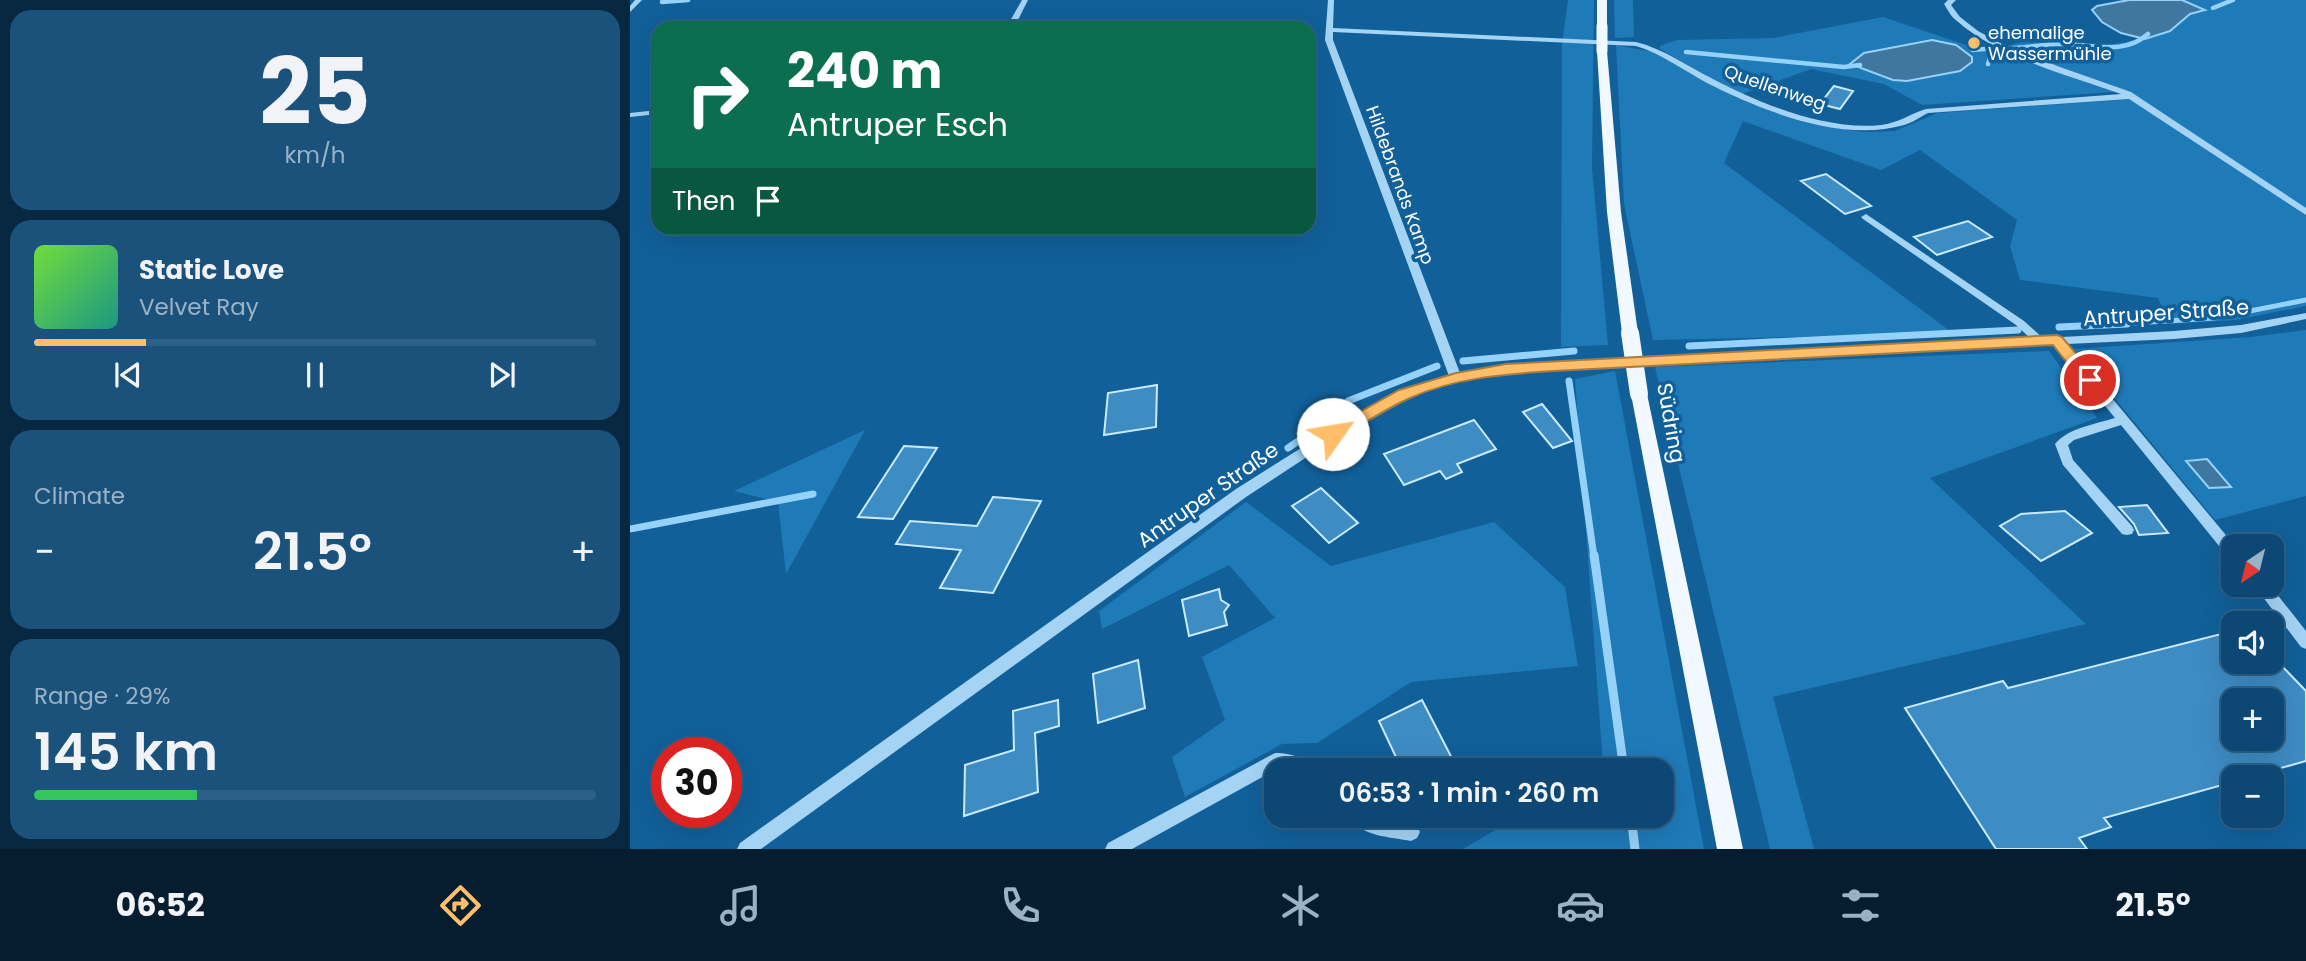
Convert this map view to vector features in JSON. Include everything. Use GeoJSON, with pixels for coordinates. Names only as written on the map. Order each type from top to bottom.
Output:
{"type":"FeatureCollection","features":[{"type":"Feature","properties":{"kind":"main road","name":"Südring"},"geometry":{"type":"LineString","coordinates":[[1602,0],[1602,51],[1614,212],[1639,394],[1730,849]]}},
{"type":"Feature","properties":{"kind":"street"},"geometry":{"type":"LineString","coordinates":[[630,9],[639,0]]}},
{"type":"Feature","properties":{"kind":"street"},"geometry":{"type":"LineString","coordinates":[[1014,21],[1025,0]]}},
{"type":"Feature","properties":{"kind":"street","name":"Hildebrands Kamp"},"geometry":{"type":"LineString","coordinates":[[1331,0],[1329,40],[1456,378]]}},
{"type":"Feature","properties":{"kind":"street"},"geometry":{"type":"LineString","coordinates":[[1953,0],[1947,4],[1950,11],[1962,23],[1989,40],[2132,96],[2306,212]]}},
{"type":"Feature","properties":{"kind":"street"},"geometry":{"type":"LineString","coordinates":[[630,115],[651,113]]}},
{"type":"Feature","properties":{"kind":"street"},"geometry":{"type":"LineString","coordinates":[[1866,217],[2021,323],[2040,341]]}},
{"type":"Feature","properties":{"kind":"street","name":"Antruper Straße"},"geometry":{"type":"LineString","coordinates":[[746,849],[1241,493],[1356,419],[1405,394],[1456,378],[1506,369],[2241,329],[2306,316]]}},
{"type":"Feature","properties":{"kind":"street"},"geometry":{"type":"LineString","coordinates":[[2057,340],[2221,538]]}},
{"type":"Feature","properties":{"kind":"street"},"geometry":{"type":"LineString","coordinates":[[2123,420],[2070,437],[2061,444],[2068,462],[2127,530]]}},
{"type":"Feature","properties":{"kind":"street"},"geometry":{"type":"LineString","coordinates":[[2270,597],[2306,642]]}},
{"type":"Feature","properties":{"kind":"street"},"geometry":{"type":"LineString","coordinates":[[1114,849],[1264,767]]}},
{"type":"Feature","properties":{"kind":"street"},"geometry":{"type":"LineString","coordinates":[[1390,828],[1411,832]]}},
{"type":"Feature","properties":{"kind":"lane","name":"Quellenweg"},"geometry":{"type":"LineString","coordinates":[[1330,30],[1636,44],[1662,53],[1710,81],[1769,106],[1801,117],[1856,127],[1902,123],[1926,111],[2132,96]]}},
{"type":"Feature","properties":{"kind":"shaded area"},"geometry":{"type":"Polygon","coordinates":[[[1568,0],[1594,0],[1592,168],[1608,345],[1561,347],[1562,44],[1568,0]]]}},
{"type":"Feature","properties":{"kind":"shaded area"},"geometry":{"type":"Polygon","coordinates":[[[1614,0],[1633,0],[1634,37],[1615,38],[1614,0]]]}},
{"type":"Feature","properties":{"kind":"shaded area"},"geometry":{"type":"Polygon","coordinates":[[[2129,0],[2182,0],[2205,10],[2190,14],[2170,31],[2145,39],[2121,33],[2102,22],[2092,10],[2097,6],[2129,0]]]}},
{"type":"Feature","properties":{"kind":"shaded area"},"geometry":{"type":"Polygon","coordinates":[[[2182,0],[2306,0],[2306,306],[2236,320],[2169,324],[2158,298],[2020,280],[2010,246],[2017,220],[1920,150],[1881,170],[1743,121],[1724,163],[1954,334],[1653,340],[1624,204],[1616,45],[1654,52],[1709,77],[1660,49],[1660,46],[1677,40],[1773,38],[1883,17],[1984,51],[2022,42],[2113,44],[2155,37],[2178,26],[2190,14],[2200,12],[2203,8],[2182,0]],[[1932,40],[1858,56],[1851,64],[1854,68],[1886,78],[1910,80],[1944,74],[1972,62],[1972,57],[1956,45],[1932,40]],[[1811,69],[1734,97],[1822,126],[1864,132],[1895,131],[1938,113],[2131,99],[2153,112],[2128,91],[1922,105],[1884,84],[1811,69]]]}},
{"type":"Feature","properties":{"kind":"shaded area"},"geometry":{"type":"Polygon","coordinates":[[[1932,40],[1956,45],[1972,57],[1972,62],[1960,71],[1907,81],[1893,80],[1850,64],[1864,53],[1932,40]]]}},
{"type":"Feature","properties":{"kind":"shaded area"},"geometry":{"type":"Polygon","coordinates":[[[2306,330],[2306,496],[2215,520],[2074,349],[2250,337],[2306,330]]]}},
{"type":"Feature","properties":{"kind":"shaded area"},"geometry":{"type":"Polygon","coordinates":[[[2049,351],[2097,418],[1930,478],[2086,624],[1773,697],[1814,849],[1770,849],[1655,367],[2049,351]]]}},
{"type":"Feature","properties":{"kind":"shaded area"},"geometry":{"type":"Polygon","coordinates":[[[1615,371],[1704,849],[1463,849],[1499,828],[1674,828],[1674,758],[1602,758],[1575,379],[1615,371]]]}},
{"type":"Feature","properties":{"kind":"shaded area"},"geometry":{"type":"Polygon","coordinates":[[[865,430],[786,574],[778,502],[734,491],[865,430]]]}},
{"type":"Feature","properties":{"kind":"shaded area"},"geometry":{"type":"Polygon","coordinates":[[[2207,459],[2231,487],[2209,488],[2186,461],[2207,459]]]}},
{"type":"Feature","properties":{"kind":"shaded area"},"geometry":{"type":"Polygon","coordinates":[[[1246,502],[1331,566],[1494,522],[1565,587],[1578,666],[1411,682],[1317,743],[1282,744],[1185,797],[1172,757],[1225,720],[1202,657],[1275,618],[1229,565],[1102,629],[1099,611],[1246,502]]]}},
{"type":"Feature","properties":{"kind":"building"},"geometry":{"type":"Polygon","coordinates":[[[1834,86],[1853,91],[1840,109],[1820,104],[1834,86]]]}},
{"type":"Feature","properties":{"kind":"building"},"geometry":{"type":"Polygon","coordinates":[[[1826,174],[1871,206],[1845,214],[1801,181],[1826,174]]]}},
{"type":"Feature","properties":{"kind":"building"},"geometry":{"type":"Polygon","coordinates":[[[1968,221],[1992,237],[1937,255],[1914,237],[1968,221]]]}},
{"type":"Feature","properties":{"kind":"building"},"geometry":{"type":"Polygon","coordinates":[[[1157,385],[1156,427],[1104,435],[1108,393],[1157,385]]]}},
{"type":"Feature","properties":{"kind":"building"},"geometry":{"type":"Polygon","coordinates":[[[1542,404],[1572,441],[1553,448],[1523,412],[1542,404]]]}},
{"type":"Feature","properties":{"kind":"building"},"geometry":{"type":"Polygon","coordinates":[[[1474,420],[1496,449],[1457,464],[1462,472],[1446,479],[1440,471],[1404,485],[1384,454],[1474,420]]]}},
{"type":"Feature","properties":{"kind":"building"},"geometry":{"type":"Polygon","coordinates":[[[904,446],[937,448],[893,519],[858,517],[904,446]]]}},
{"type":"Feature","properties":{"kind":"building"},"geometry":{"type":"Polygon","coordinates":[[[1321,488],[1358,523],[1329,543],[1292,506],[1321,488]]]}},
{"type":"Feature","properties":{"kind":"building"},"geometry":{"type":"Polygon","coordinates":[[[993,497],[1041,501],[993,593],[940,588],[961,550],[896,544],[910,521],[977,526],[993,497]]]}},
{"type":"Feature","properties":{"kind":"building"},"geometry":{"type":"Polygon","coordinates":[[[2147,505],[2168,533],[2139,535],[2134,524],[2119,507],[2147,505]]]}},
{"type":"Feature","properties":{"kind":"building"},"geometry":{"type":"Polygon","coordinates":[[[2065,511],[2092,533],[2041,561],[2000,526],[2021,514],[2065,511]]]}},
{"type":"Feature","properties":{"kind":"building"},"geometry":{"type":"Polygon","coordinates":[[[1219,589],[1221,600],[1229,605],[1224,612],[1227,625],[1189,636],[1182,600],[1219,589]]]}},
{"type":"Feature","properties":{"kind":"building"},"geometry":{"type":"Polygon","coordinates":[[[2221,634],[2221,674],[2284,674],[2284,668],[2306,691],[2306,761],[2284,767],[2284,765],[2221,765],[2221,785],[2104,818],[2111,827],[2079,838],[2087,849],[1996,849],[1905,708],[2003,681],[2008,688],[2221,634]]]}},
{"type":"Feature","properties":{"kind":"building"},"geometry":{"type":"Polygon","coordinates":[[[1138,660],[1145,708],[1098,723],[1093,674],[1138,660]]]}},
{"type":"Feature","properties":{"kind":"building"},"geometry":{"type":"Polygon","coordinates":[[[1058,700],[1059,726],[1035,733],[1038,792],[964,816],[965,765],[1014,750],[1013,711],[1058,700]]]}},
{"type":"Feature","properties":{"kind":"building"},"geometry":{"type":"Polygon","coordinates":[[[1422,700],[1452,758],[1396,758],[1379,721],[1422,700]]]}},
{"type":"Feature","properties":{"kind":"waterway"},"geometry":{"type":"LineString","coordinates":[[662,2],[688,0]]}},
{"type":"Feature","properties":{"kind":"waterway"},"geometry":{"type":"LineString","coordinates":[[2213,8],[2233,0]]}},
{"type":"Feature","properties":{"kind":"waterway"},"geometry":{"type":"LineString","coordinates":[[2014,48],[2051,44],[2118,47],[2138,41],[2148,34]]}},
{"type":"Feature","properties":{"kind":"waterway"},"geometry":{"type":"LineString","coordinates":[[1973,50],[1992,48]]}},
{"type":"Feature","properties":{"kind":"waterway"},"geometry":{"type":"LineString","coordinates":[[1988,64],[1990,58],[1998,53],[1992,48]]}},
{"type":"Feature","properties":{"kind":"waterway"},"geometry":{"type":"LineString","coordinates":[[1686,52],[1844,67],[1860,65]]}},
{"type":"Feature","properties":{"kind":"waterway"},"geometry":{"type":"LineString","coordinates":[[2099,325],[2214,318],[2306,300]]}},
{"type":"Feature","properties":{"kind":"waterway"},"geometry":{"type":"LineString","coordinates":[[2099,325],[2127,324]]}},
{"type":"Feature","properties":{"kind":"waterway"},"geometry":{"type":"LineString","coordinates":[[2059,327],[2099,325]]}},
{"type":"Feature","properties":{"kind":"waterway"},"geometry":{"type":"LineString","coordinates":[[2087,326],[2099,325]]}},
{"type":"Feature","properties":{"kind":"waterway"},"geometry":{"type":"LineString","coordinates":[[1689,346],[2018,330]]}},
{"type":"Feature","properties":{"kind":"waterway"},"geometry":{"type":"LineString","coordinates":[[1463,361],[1574,351]]}},
{"type":"Feature","properties":{"kind":"waterway"},"geometry":{"type":"LineString","coordinates":[[1288,448],[1319,427],[1348,401],[1437,366]]}},
{"type":"Feature","properties":{"kind":"waterway"},"geometry":{"type":"LineString","coordinates":[[1569,381],[1594,557]]}},
{"type":"Feature","properties":{"kind":"waterway"},"geometry":{"type":"LineString","coordinates":[[630,529],[813,494]]}},
{"type":"Feature","properties":{"kind":"waterway"},"geometry":{"type":"LineString","coordinates":[[1594,555],[1622,758]]}},
{"type":"Feature","properties":{"kind":"waterway"},"geometry":{"type":"LineString","coordinates":[[1632,828],[1635,849]]}},
{"type":"Feature","properties":{"kind":"place","name":"ehemalige Wassermühle"},"geometry":{"type":"Point","coordinates":[1974,43]}},
{"type":"Feature","properties":{"kind":"route"},"geometry":{"type":"LineString","coordinates":[[1333,434],[1405,394],[1456,378],[1506,369],[2057,340],[2090,380]]}}]}
